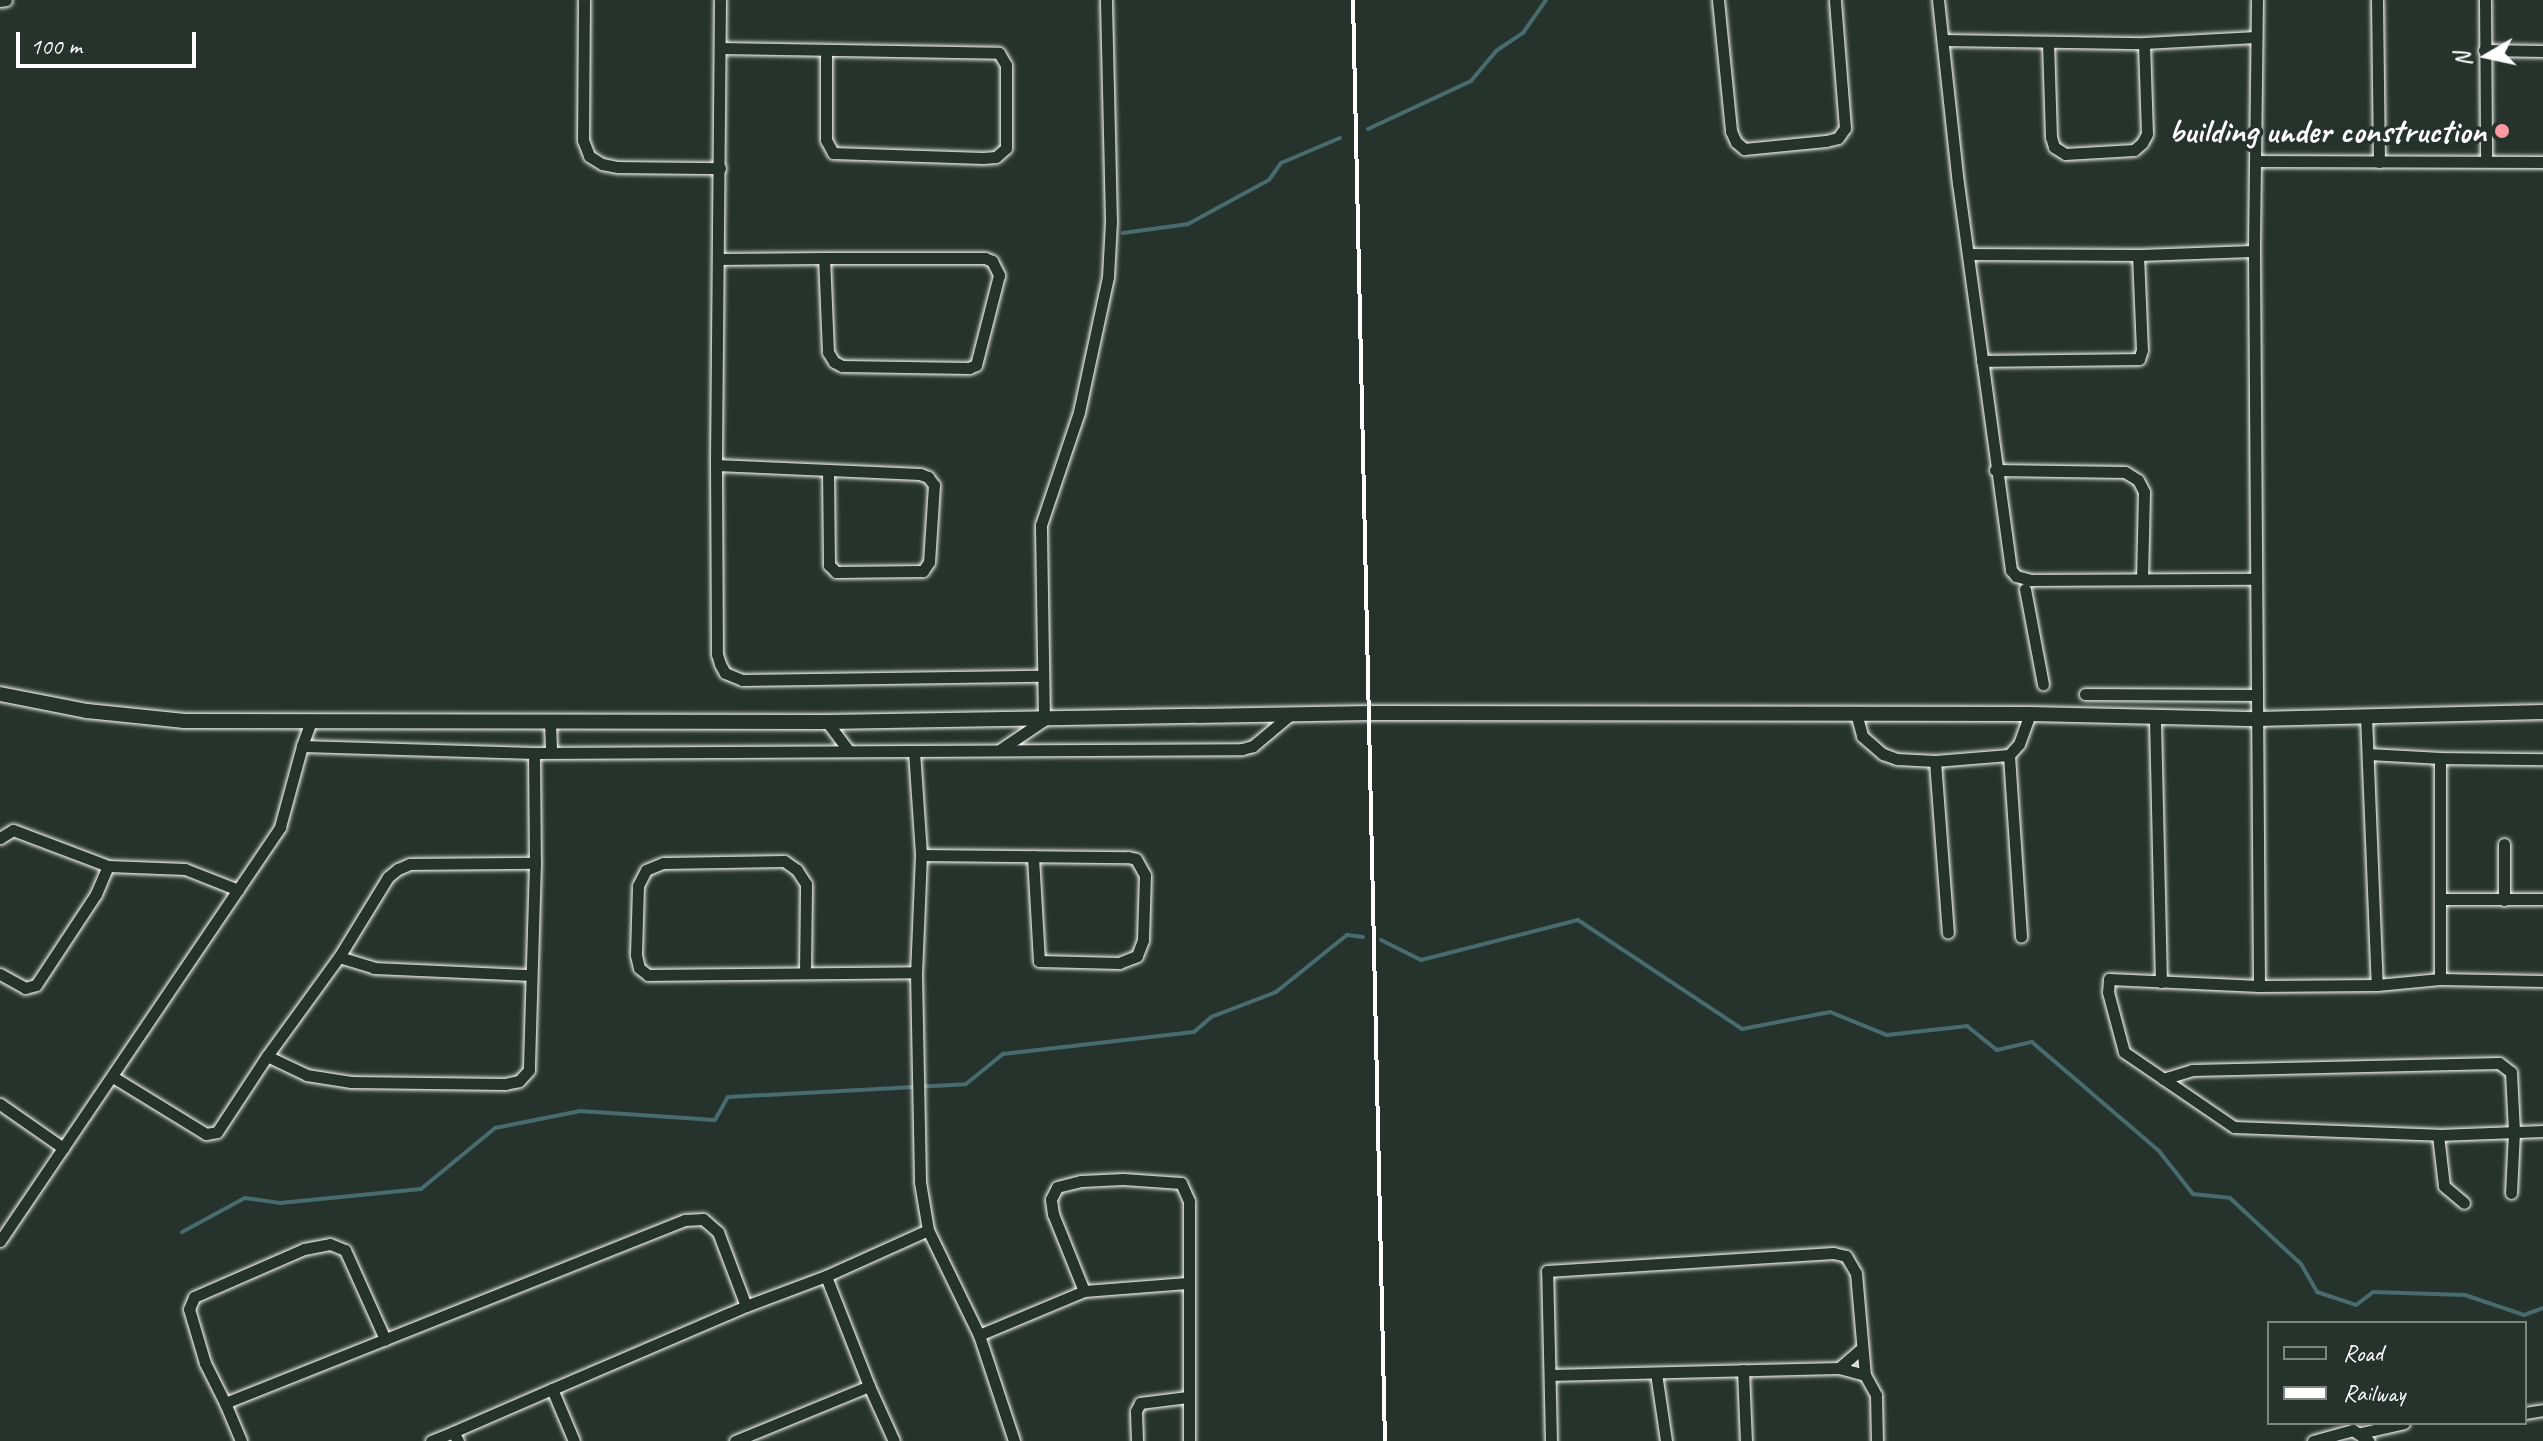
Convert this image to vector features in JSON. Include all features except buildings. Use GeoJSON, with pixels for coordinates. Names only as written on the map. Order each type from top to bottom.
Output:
{"type":"FeatureCollection","features":[{"type":"Feature","properties":{"kind":"street"},"geometry":{"type":"LineString","coordinates":[[584,0],[583,140],[589,156],[602,164],[618,167],[720,168]]}},
{"type":"Feature","properties":{"kind":"street"},"geometry":{"type":"LineString","coordinates":[[720,0],[717,654],[725,673],[742,680],[1041,676]]}},
{"type":"Feature","properties":{"kind":"street"},"geometry":{"type":"LineString","coordinates":[[1044,720],[1041,525],[1079,412],[1108,277],[1111,222],[1106,0]]}},
{"type":"Feature","properties":{"kind":"street"},"geometry":{"type":"LineString","coordinates":[[1718,0],[1731,131],[1744,149],[1826,141],[1838,138],[1845,128],[1835,0]]}},
{"type":"Feature","properties":{"kind":"street"},"geometry":{"type":"LineString","coordinates":[[1938,0],[2008,563],[2016,576],[2031,580],[2256,579]]}},
{"type":"Feature","properties":{"kind":"street"},"geometry":{"type":"LineString","coordinates":[[2257,0],[2254,251],[2259,986]]}},
{"type":"Feature","properties":{"kind":"street"},"geometry":{"type":"LineString","coordinates":[[2377,0],[2379,162]]}},
{"type":"Feature","properties":{"kind":"street"},"geometry":{"type":"LineString","coordinates":[[2485,0],[2486,160]]}},
{"type":"Feature","properties":{"kind":"street"},"geometry":{"type":"LineString","coordinates":[[1944,40],[2144,43],[2256,37]]}},
{"type":"Feature","properties":{"kind":"street"},"geometry":{"type":"LineString","coordinates":[[2048,42],[2051,137],[2054,147],[2065,154],[2134,150],[2142,143],[2147,134],[2144,43]]}},
{"type":"Feature","properties":{"kind":"street"},"geometry":{"type":"LineString","coordinates":[[720,48],[999,53],[1006,65],[1006,148],[996,157],[983,158],[833,153],[826,140],[826,52]]}},
{"type":"Feature","properties":{"kind":"street"},"geometry":{"type":"LineString","coordinates":[[2484,50],[2543,51]]}},
{"type":"Feature","properties":{"kind":"street"},"geometry":{"type":"LineString","coordinates":[[2256,161],[2543,162]]}},
{"type":"Feature","properties":{"kind":"street"},"geometry":{"type":"LineString","coordinates":[[1969,254],[2138,255],[2254,251]]}},
{"type":"Feature","properties":{"kind":"street"},"geometry":{"type":"LineString","coordinates":[[1982,361],[2139,359],[2142,350],[2138,255]]}},
{"type":"Feature","properties":{"kind":"street"},"geometry":{"type":"LineString","coordinates":[[718,259],[824,258],[992,261],[999,275],[976,365],[969,368],[842,366],[834,362],[828,352],[824,258]]}},
{"type":"Feature","properties":{"kind":"street"},"geometry":{"type":"LineString","coordinates":[[716,465],[828,471],[928,477],[934,485],[929,562],[923,571],[836,572],[829,565],[828,471]]}},
{"type":"Feature","properties":{"kind":"street"},"geometry":{"type":"LineString","coordinates":[[1995,470],[2125,472],[2138,480],[2144,492],[2142,579]]}},
{"type":"Feature","properties":{"kind":"street"},"geometry":{"type":"LineString","coordinates":[[2025,589],[2043,684]]}},
{"type":"Feature","properties":{"kind":"street"},"geometry":{"type":"LineString","coordinates":[[0,694],[87,711],[184,721],[827,722],[1290,715],[1856,713],[2257,719],[2543,712]]}},
{"type":"Feature","properties":{"kind":"street"},"geometry":{"type":"LineString","coordinates":[[2085,694],[2256,695]]}},
{"type":"Feature","properties":{"kind":"street"},"geometry":{"type":"LineString","coordinates":[[1856,713],[1862,736],[1883,754],[1897,759],[1935,761],[2009,755],[2019,744],[2030,714]]}},
{"type":"Feature","properties":{"kind":"street"},"geometry":{"type":"LineString","coordinates":[[302,746],[534,753],[1242,749],[1253,746],[1290,715]]}},
{"type":"Feature","properties":{"kind":"street"},"geometry":{"type":"LineString","coordinates":[[2366,716],[2377,985]]}},
{"type":"Feature","properties":{"kind":"street"},"geometry":{"type":"LineString","coordinates":[[2155,719],[2161,982]]}},
{"type":"Feature","properties":{"kind":"street"},"geometry":{"type":"LineString","coordinates":[[1001,749],[1044,720]]}},
{"type":"Feature","properties":{"kind":"street"},"geometry":{"type":"LineString","coordinates":[[0,1241],[280,827],[311,721]]}},
{"type":"Feature","properties":{"kind":"street"},"geometry":{"type":"LineString","coordinates":[[550,721],[551,752]]}},
{"type":"Feature","properties":{"kind":"street"},"geometry":{"type":"LineString","coordinates":[[827,722],[849,751]]}},
{"type":"Feature","properties":{"kind":"street"},"geometry":{"type":"LineString","coordinates":[[914,751],[921,855],[916,972],[920,1182],[928,1230],[979,1335],[1014,1441]]}},
{"type":"Feature","properties":{"kind":"street"},"geometry":{"type":"LineString","coordinates":[[267,1056],[307,1075],[351,1082],[505,1084],[519,1081],[529,1070],[535,863],[534,753]]}},
{"type":"Feature","properties":{"kind":"street"},"geometry":{"type":"LineString","coordinates":[[2369,754],[2543,759]]}},
{"type":"Feature","properties":{"kind":"street"},"geometry":{"type":"LineString","coordinates":[[2009,755],[2021,937]]}},
{"type":"Feature","properties":{"kind":"street"},"geometry":{"type":"LineString","coordinates":[[2440,758],[2440,979]]}},
{"type":"Feature","properties":{"kind":"street"},"geometry":{"type":"LineString","coordinates":[[1935,761],[1948,933]]}},
{"type":"Feature","properties":{"kind":"street"},"geometry":{"type":"LineString","coordinates":[[0,838],[13,830],[108,866],[185,869],[238,890]]}},
{"type":"Feature","properties":{"kind":"street"},"geometry":{"type":"LineString","coordinates":[[2504,844],[2504,900]]}},
{"type":"Feature","properties":{"kind":"street"},"geometry":{"type":"LineString","coordinates":[[921,855],[1033,856],[1128,857],[1141,863],[1145,875],[1143,927],[1137,956],[1119,963],[1039,961],[1033,856]]}},
{"type":"Feature","properties":{"kind":"street"},"geometry":{"type":"LineString","coordinates":[[805,971],[806,884],[797,870],[784,861],[663,863],[646,870],[638,886],[636,955],[639,968],[648,975],[916,972]]}},
{"type":"Feature","properties":{"kind":"street"},"geometry":{"type":"LineString","coordinates":[[113,1077],[206,1134],[217,1132],[267,1056],[339,957],[388,877],[410,864],[535,863]]}},
{"type":"Feature","properties":{"kind":"street"},"geometry":{"type":"LineString","coordinates":[[0,974],[25,988],[36,985],[96,894],[108,866]]}},
{"type":"Feature","properties":{"kind":"street"},"geometry":{"type":"LineString","coordinates":[[2440,899],[2543,899]]}},
{"type":"Feature","properties":{"kind":"street"},"geometry":{"type":"LineString","coordinates":[[339,957],[374,968],[531,975]]}},
{"type":"Feature","properties":{"kind":"street"},"geometry":{"type":"LineString","coordinates":[[2543,981],[2440,979],[2377,985],[2259,986],[2109,979],[2108,992],[2124,1052],[2234,1127],[2438,1135],[2543,1131]]}},
{"type":"Feature","properties":{"kind":"street"},"geometry":{"type":"LineString","coordinates":[[2163,1079],[2192,1070],[2499,1063],[2511,1072],[2514,1132],[2511,1193]]}},
{"type":"Feature","properties":{"kind":"street"},"geometry":{"type":"LineString","coordinates":[[0,1104],[63,1148]]}},
{"type":"Feature","properties":{"kind":"street"},"geometry":{"type":"LineString","coordinates":[[2438,1135],[2444,1186],[2464,1203]]}},
{"type":"Feature","properties":{"kind":"street"},"geometry":{"type":"LineString","coordinates":[[1084,1291],[1053,1214],[1051,1199],[1057,1187],[1081,1181],[1123,1179],[1177,1182],[1184,1186],[1189,1201],[1189,1441]]}},
{"type":"Feature","properties":{"kind":"street"},"geometry":{"type":"LineString","coordinates":[[225,1403],[685,1220],[703,1219],[718,1232],[746,1306]]}},
{"type":"Feature","properties":{"kind":"street"},"geometry":{"type":"LineString","coordinates":[[431,1441],[456,1437],[552,1389],[746,1306],[826,1276],[928,1230]]}},
{"type":"Feature","properties":{"kind":"street"},"geometry":{"type":"LineString","coordinates":[[241,1441],[205,1363],[189,1309],[194,1297],[304,1249],[330,1244],[345,1250],[385,1339]]}},
{"type":"Feature","properties":{"kind":"street"},"geometry":{"type":"LineString","coordinates":[[1551,1441],[1547,1271],[1833,1253],[1846,1256],[1856,1273],[1865,1375],[1876,1395],[1877,1441]]}},
{"type":"Feature","properties":{"kind":"street"},"geometry":{"type":"LineString","coordinates":[[826,1276],[894,1441]]}},
{"type":"Feature","properties":{"kind":"street"},"geometry":{"type":"LineString","coordinates":[[979,1335],[1084,1291],[1187,1283]]}},
{"type":"Feature","properties":{"kind":"street"},"geometry":{"type":"LineString","coordinates":[[1839,1368],[1861,1349]]}},
{"type":"Feature","properties":{"kind":"street"},"geometry":{"type":"LineString","coordinates":[[1550,1375],[1839,1368],[1865,1375]]}},
{"type":"Feature","properties":{"kind":"street"},"geometry":{"type":"LineString","coordinates":[[1743,1370],[1746,1441]]}},
{"type":"Feature","properties":{"kind":"street"},"geometry":{"type":"LineString","coordinates":[[1656,1373],[1666,1441]]}},
{"type":"Feature","properties":{"kind":"street"},"geometry":{"type":"LineString","coordinates":[[735,1441],[869,1386]]}},
{"type":"Feature","properties":{"kind":"street"},"geometry":{"type":"LineString","coordinates":[[552,1389],[574,1441]]}},
{"type":"Feature","properties":{"kind":"street"},"geometry":{"type":"LineString","coordinates":[[1137,1441],[1136,1411],[1140,1403],[1188,1397]]}},
{"type":"Feature","properties":{"kind":"street"},"geometry":{"type":"LineString","coordinates":[[2313,1441],[2353,1430],[2365,1437],[2398,1425]]}},
{"type":"Feature","properties":{"kind":"waterway"},"geometry":{"type":"LineString","coordinates":[[1368,129],[1471,81],[1496,51],[1523,33],[1546,0]]}},
{"type":"Feature","properties":{"kind":"waterway"},"geometry":{"type":"LineString","coordinates":[[1123,233],[1188,224],[1269,180],[1281,163],[1340,138]]}},
{"type":"Feature","properties":{"kind":"waterway"},"geometry":{"type":"LineString","coordinates":[[1381,940],[1421,960],[1578,920],[1742,1029],[1830,1012],[1887,1035],[1967,1026],[1997,1050],[2032,1042],[2159,1151],[2193,1194],[2230,1198],[2301,1264],[2317,1292],[2356,1305],[2373,1292],[2465,1295],[2524,1315],[2543,1308]]}},
{"type":"Feature","properties":{"kind":"waterway"},"geometry":{"type":"LineString","coordinates":[[182,1232],[245,1198],[280,1203],[421,1189],[495,1128],[580,1111],[715,1120],[728,1097],[966,1084],[1003,1054],[1194,1032],[1211,1017],[1276,992],[1347,935],[1363,937]]}},
{"type":"Feature","properties":{"kind":"railway"},"geometry":{"type":"LineString","coordinates":[[1353,0],[1385,1441]]}},
{"type":"Feature","properties":{"kind":"place","name":"building under construction"},"geometry":{"type":"Point","coordinates":[2502,131]}}]}
